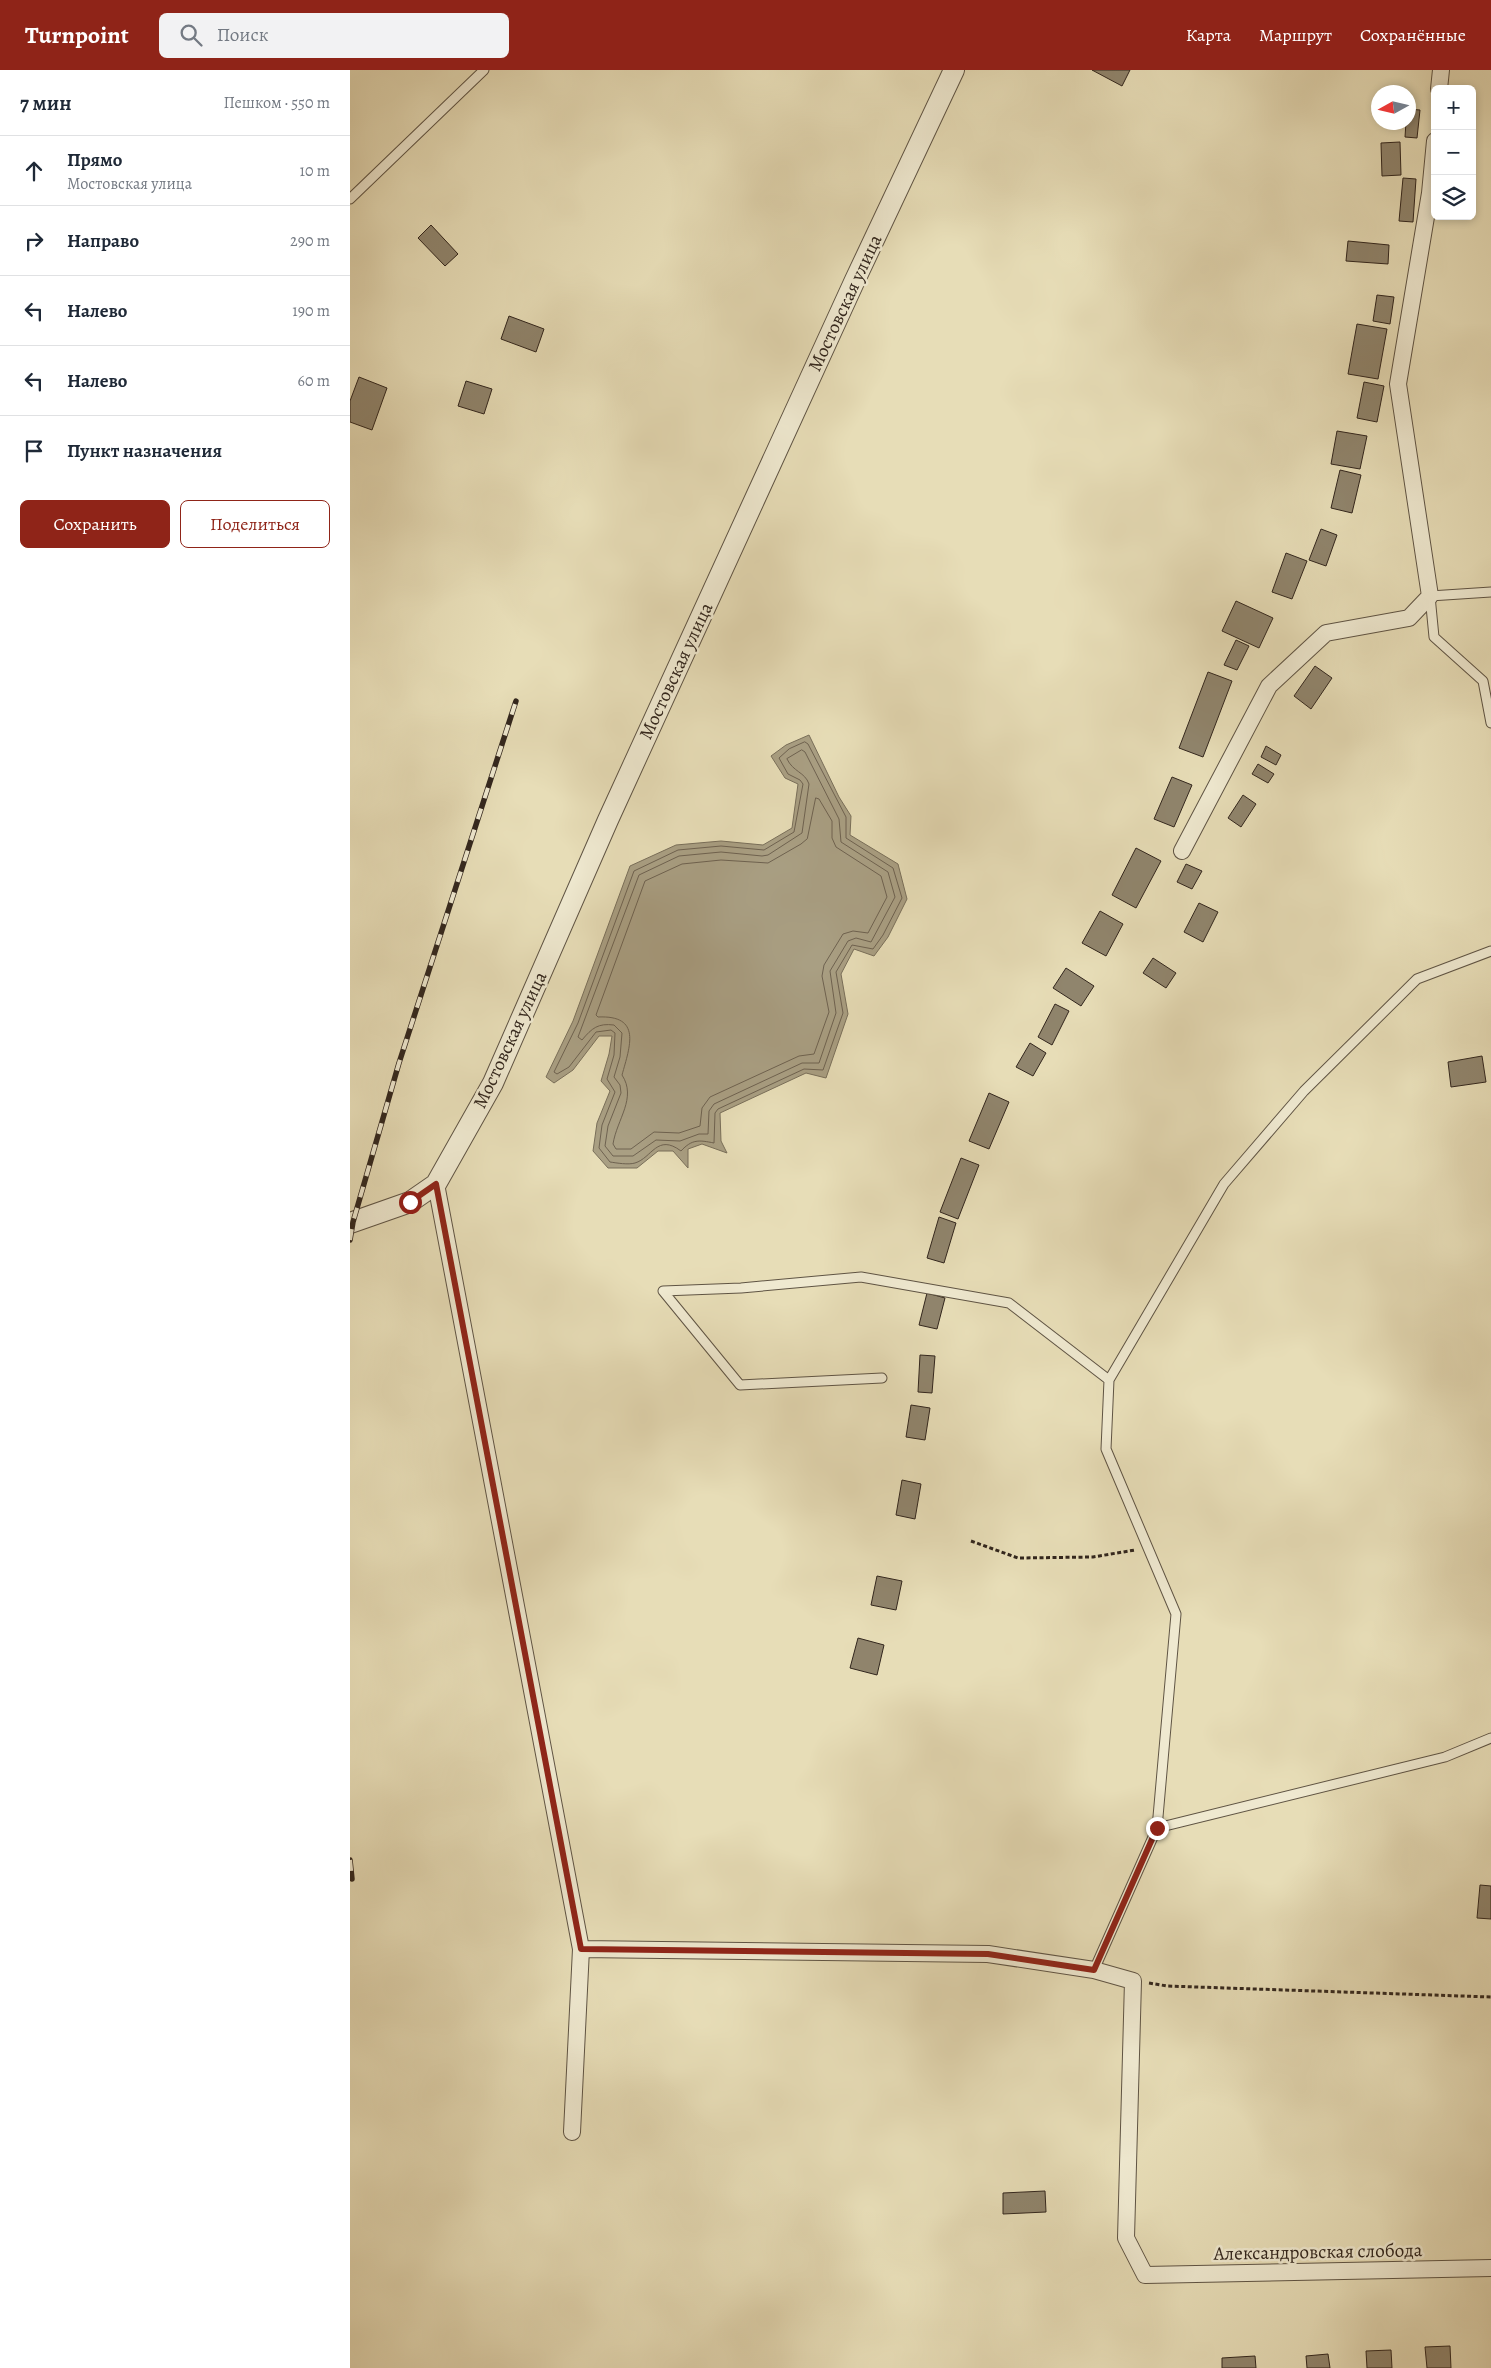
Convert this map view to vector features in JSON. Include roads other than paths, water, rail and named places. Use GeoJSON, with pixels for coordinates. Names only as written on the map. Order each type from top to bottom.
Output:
{"type":"FeatureCollection","features":[{"type":"Feature","properties":{"kind":"street","name":"Мостовская улица"},"geometry":{"type":"LineString","coordinates":[[350,1223],[410,1202],[436,1184],[493,1082],[616,802],[855,280],[954,70]]}},
{"type":"Feature","properties":{"kind":"street"},"geometry":{"type":"LineString","coordinates":[[1439,85],[1441,70]]}},
{"type":"Feature","properties":{"kind":"street"},"geometry":{"type":"LineString","coordinates":[[1182,851],[1269,686],[1326,633],[1408,618],[1430,596],[1398,384],[1432,175]]}},
{"type":"Feature","properties":{"kind":"street"},"geometry":{"type":"LineString","coordinates":[[436,1184],[581,1949],[572,2132]]}},
{"type":"Feature","properties":{"kind":"street"},"geometry":{"type":"LineString","coordinates":[[581,1949],[988,1954],[1094,1970]]}},
{"type":"Feature","properties":{"kind":"street","name":"Александровская слобода"},"geometry":{"type":"LineString","coordinates":[[1094,1970],[1133,1980],[1126,2238],[1145,2276],[1491,2268]]}},
{"type":"Feature","properties":{"kind":"lane"},"geometry":{"type":"LineString","coordinates":[[350,199],[484,70]]}},
{"type":"Feature","properties":{"kind":"lane"},"geometry":{"type":"LineString","coordinates":[[1491,592],[1430,596],[1434,637],[1483,681],[1491,723]]}},
{"type":"Feature","properties":{"kind":"lane"},"geometry":{"type":"LineString","coordinates":[[1094,1970],[1157,1828],[1176,1614],[1106,1449],[1109,1380],[1224,1184],[1304,1091],[1417,980],[1491,951]]}},
{"type":"Feature","properties":{"kind":"lane"},"geometry":{"type":"LineString","coordinates":[[882,1378],[740,1385],[663,1292],[741,1288],[861,1277],[1009,1303],[1109,1380]]}},
{"type":"Feature","properties":{"kind":"lane"},"geometry":{"type":"LineString","coordinates":[[1157,1828],[1445,1757],[1491,1738]]}},
{"type":"Feature","properties":{"kind":"water"},"geometry":{"type":"Polygon","coordinates":[[[809,735],[839,797],[851,816],[850,835],[898,864],[907,899],[888,937],[874,956],[854,949],[841,974],[848,1014],[826,1078],[806,1073],[720,1113],[721,1141],[727,1153],[702,1144],[688,1149],[688,1168],[673,1151],[658,1151],[637,1168],[608,1168],[593,1151],[597,1123],[610,1091],[601,1081],[612,1036],[599,1036],[573,1070],[554,1083],[546,1077],[573,1021],[630,866],[676,845],[721,841],[763,845],[792,828],[798,784],[785,778],[771,756],[786,745],[809,735]]]}},
{"type":"Feature","properties":{"kind":"railway"},"geometry":{"type":"LineString","coordinates":[[350,1240],[353,1222],[399,1063],[516,701]]}},
{"type":"Feature","properties":{"kind":"railway"},"geometry":{"type":"LineString","coordinates":[[350,1860],[352,1879]]}}]}
